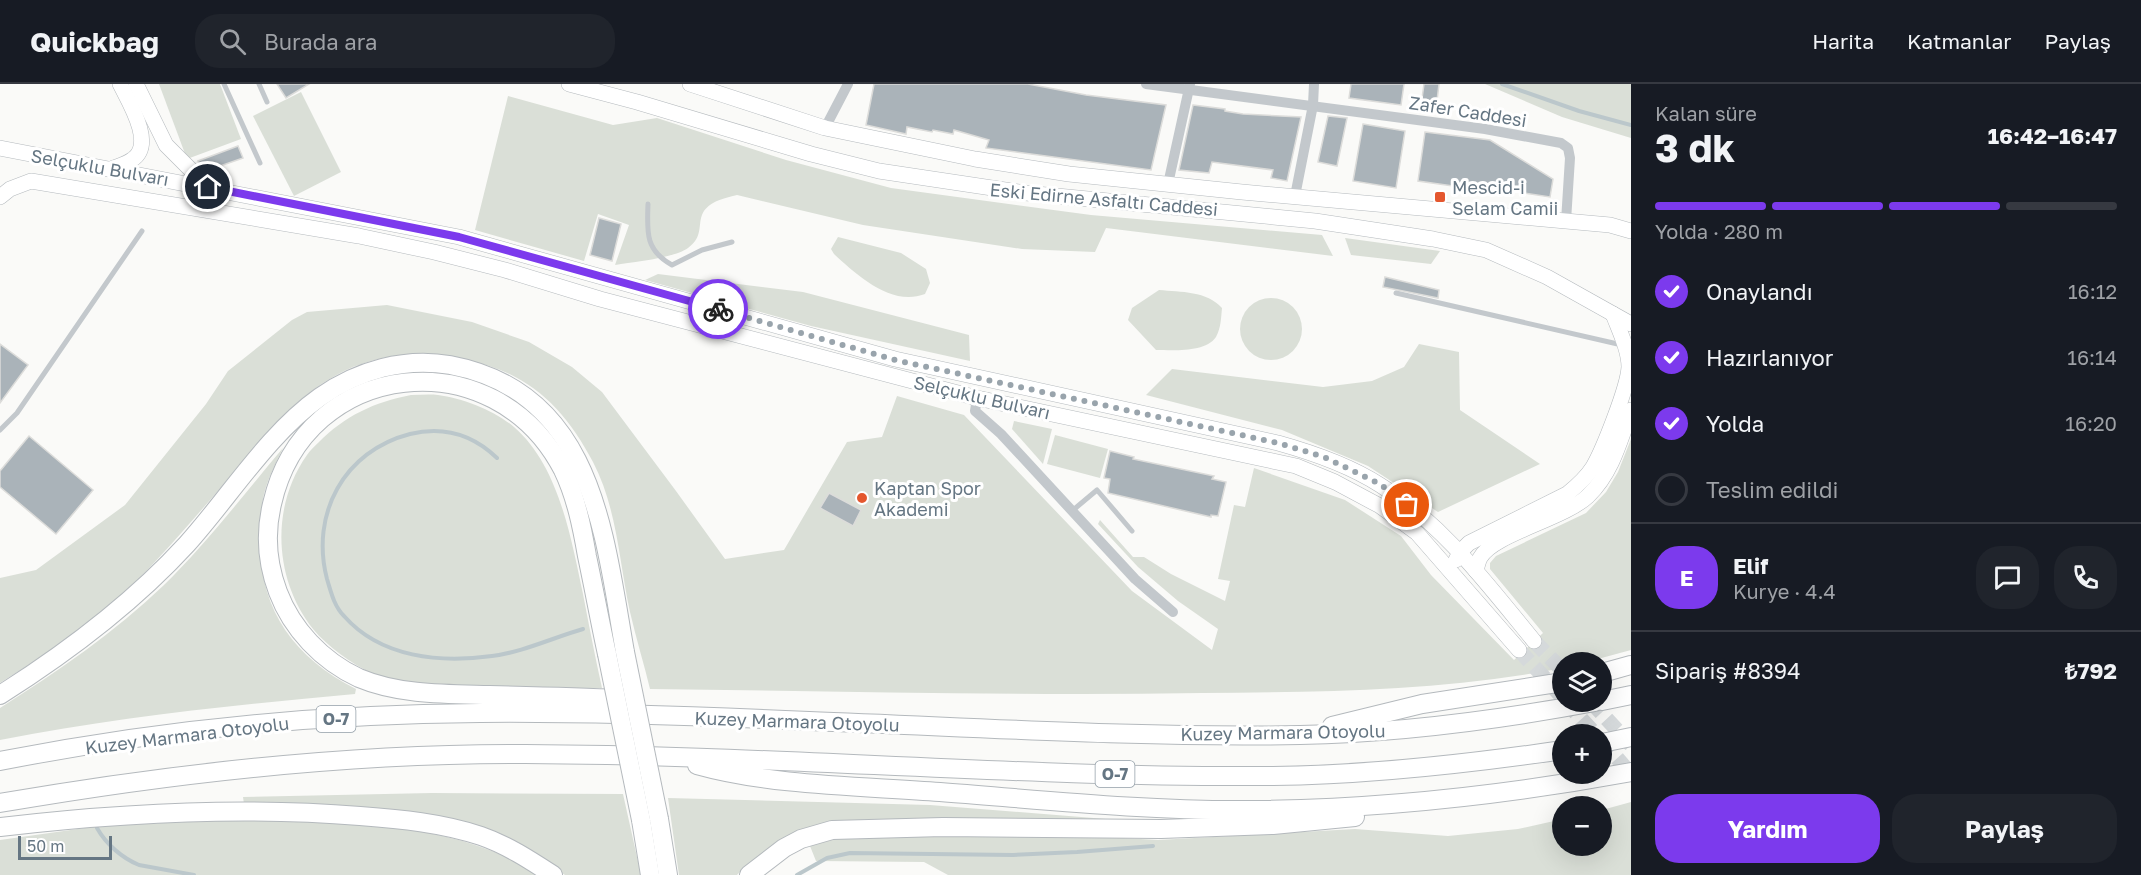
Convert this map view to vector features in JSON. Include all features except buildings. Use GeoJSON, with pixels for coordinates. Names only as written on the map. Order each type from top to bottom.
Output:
{"type":"FeatureCollection","features":[{"type":"Feature","properties":{"kind":"highway"},"geometry":{"type":"LineString","coordinates":[[0,695],[81,641],[153,580],[187,544],[279,435],[320,397],[345,381],[374,370],[415,362],[440,363],[468,368],[513,387],[552,421],[566,438],[582,468],[596,503],[625,652],[650,820],[650,875]]}},
{"type":"Feature","properties":{"kind":"highway"},"geometry":{"type":"LineString","coordinates":[[668,875],[650,820],[607,654],[583,532],[572,491],[553,453],[539,435],[509,408],[482,393],[454,384],[430,381],[386,385],[341,404],[319,422],[290,456],[275,490],[268,524],[268,555],[273,579],[291,620],[319,652],[357,677],[385,687],[454,694],[621,699],[675,716]]}},
{"type":"Feature","properties":{"kind":"highway"},"geometry":{"type":"LineString","coordinates":[[1612,670],[1631,665]]}},
{"type":"Feature","properties":{"kind":"highway"},"geometry":{"type":"LineString","coordinates":[[1302,735],[1422,704],[1552,684]]}},
{"type":"Feature","properties":{"kind":"highway"},"geometry":{"type":"LineString","coordinates":[[1612,699],[1631,695]]}},
{"type":"Feature","properties":{"kind":"highway","name":"Kuzey Marmara Otoyolu"},"geometry":{"type":"LineString","coordinates":[[0,761],[145,738],[249,726],[333,719],[476,713],[675,716],[1164,734],[1302,735],[1466,723],[1552,709]]}},
{"type":"Feature","properties":{"kind":"highway"},"geometry":{"type":"LineString","coordinates":[[1612,741],[1631,737]]}},
{"type":"Feature","properties":{"kind":"highway","name":"O-7"},"geometry":{"type":"LineString","coordinates":[[0,803],[138,781],[277,765],[465,754],[666,757],[1142,775],[1275,776],[1368,772],[1467,764],[1552,752]]}},
{"type":"Feature","properties":{"kind":"highway"},"geometry":{"type":"LineString","coordinates":[[666,757],[723,773],[797,782],[1133,807],[1251,810],[1383,805],[1448,799],[1509,792],[1631,772]]}},
{"type":"Feature","properties":{"kind":"highway"},"geometry":{"type":"LineString","coordinates":[[749,875],[784,848],[801,839],[832,830],[932,827],[1161,829],[1262,826],[1368,816],[1448,799]]}},
{"type":"Feature","properties":{"kind":"highway"},"geometry":{"type":"LineString","coordinates":[[0,827],[76,819],[202,812],[273,811],[374,817],[422,822],[481,836],[506,847],[553,875]]}},
{"type":"Feature","properties":{"kind":"main road"},"geometry":{"type":"LineString","coordinates":[[111,169],[134,159],[140,151],[143,140],[140,127],[120,84]]}},
{"type":"Feature","properties":{"kind":"main road"},"geometry":{"type":"LineString","coordinates":[[136,84],[166,145],[208,187]]}},
{"type":"Feature","properties":{"kind":"main road","name":"Eski Edirne Asfaltı Caddesi"},"geometry":{"type":"LineString","coordinates":[[569,84],[879,171],[1016,192],[1315,221],[1486,250],[1547,277],[1630,324]]}},
{"type":"Feature","properties":{"kind":"main road","name":"Eski Edirne Asfaltı Caddesi"},"geometry":{"type":"LineString","coordinates":[[690,84],[825,128],[987,161],[1069,174],[1610,225],[1631,231]]}},
{"type":"Feature","properties":{"kind":"main road","name":"Selçuklu Bulvarı"},"geometry":{"type":"LineString","coordinates":[[0,148],[459,237],[895,360],[1278,443],[1324,457],[1380,484],[1421,516],[1460,552],[1534,641]]}},
{"type":"Feature","properties":{"kind":"main road","name":"Selçuklu Bulvarı"},"geometry":{"type":"LineString","coordinates":[[0,196],[10,189],[31,181],[359,236],[505,270],[600,299],[977,398],[1296,466],[1335,482],[1380,506],[1417,533],[1519,650]]}},
{"type":"Feature","properties":{"kind":"main road"},"geometry":{"type":"LineString","coordinates":[[1610,225],[1631,227]]}},
{"type":"Feature","properties":{"kind":"main road"},"geometry":{"type":"LineString","coordinates":[[1455,578],[1456,561],[1460,552],[1469,543],[1567,494],[1580,484],[1592,469],[1626,385],[1629,367],[1625,346],[1613,314]]}},
{"type":"Feature","properties":{"kind":"main road"},"geometry":{"type":"LineString","coordinates":[[1476,571],[1480,557],[1491,547],[1518,532],[1569,510],[1592,492],[1615,458],[1631,410]]}},
{"type":"Feature","properties":{"kind":"street"},"geometry":{"type":"LineString","coordinates":[[825,128],[848,84]]}},
{"type":"Feature","properties":{"kind":"street","name":"Zafer Caddesi"},"geometry":{"type":"LineString","coordinates":[[1146,84],[1189,87],[1485,129],[1561,143],[1568,148],[1570,158],[1566,221]]}},
{"type":"Feature","properties":{"kind":"street"},"geometry":{"type":"LineString","coordinates":[[1295,196],[1313,105],[1314,84]]}},
{"type":"Feature","properties":{"kind":"street"},"geometry":{"type":"LineString","coordinates":[[1168,184],[1189,87]]}},
{"type":"Feature","properties":{"kind":"street"},"geometry":{"type":"LineString","coordinates":[[977,398],[975,411],[1001,434],[1135,579],[1173,612]]}},
{"type":"Feature","properties":{"kind":"lane"},"geometry":{"type":"LineString","coordinates":[[224,84],[260,164]]}},
{"type":"Feature","properties":{"kind":"lane"},"geometry":{"type":"LineString","coordinates":[[259,84],[267,102]]}},
{"type":"Feature","properties":{"kind":"lane"},"geometry":{"type":"LineString","coordinates":[[648,204],[647,224],[653,251],[672,265],[702,250],[732,242]]}},
{"type":"Feature","properties":{"kind":"lane"},"geometry":{"type":"LineString","coordinates":[[0,430],[17,413],[142,231]]}},
{"type":"Feature","properties":{"kind":"lane"},"geometry":{"type":"LineString","coordinates":[[1396,293],[1625,346]]}},
{"type":"Feature","properties":{"kind":"lane"},"geometry":{"type":"LineString","coordinates":[[1072,511],[1097,490],[1132,531]]}},
{"type":"Feature","properties":{"kind":"shaded area"},"geometry":{"type":"Polygon","coordinates":[[[159,84],[220,84],[241,139],[187,159],[159,84]]]}},
{"type":"Feature","properties":{"kind":"shaded area"},"geometry":{"type":"Polygon","coordinates":[[[1485,84],[1631,84],[1631,138],[1562,117],[1485,84]]]}},
{"type":"Feature","properties":{"kind":"shaded area"},"geometry":{"type":"Polygon","coordinates":[[[301,92],[341,172],[294,196],[253,116],[301,92]]]}},
{"type":"Feature","properties":{"kind":"shaded area"},"geometry":{"type":"Polygon","coordinates":[[[508,96],[613,125],[657,118],[786,160],[891,188],[1091,215],[1322,235],[1333,256],[1106,228],[1095,252],[1022,249],[863,225],[737,195],[720,200],[703,212],[699,234],[688,248],[664,257],[615,265],[629,225],[598,214],[584,261],[475,230],[508,96]]]}},
{"type":"Feature","properties":{"kind":"shaded area"},"geometry":{"type":"Polygon","coordinates":[[[838,237],[901,253],[926,269],[930,283],[925,294],[912,297],[900,296],[875,287],[834,254],[831,249],[838,237]]]}},
{"type":"Feature","properties":{"kind":"shaded area"},"geometry":{"type":"Polygon","coordinates":[[[1345,238],[1440,251],[1431,264],[1351,255],[1345,238]]]}},
{"type":"Feature","properties":{"kind":"shaded area"},"geometry":{"type":"Polygon","coordinates":[[[658,274],[803,292],[969,335],[970,361],[811,326],[645,280],[658,274]]]}},
{"type":"Feature","properties":{"kind":"shaded area"},"geometry":{"type":"Polygon","coordinates":[[[1159,290],[1193,293],[1216,302],[1222,308],[1220,327],[1216,337],[1211,342],[1197,348],[1156,350],[1128,320],[1132,308],[1159,290]]]}},
{"type":"Feature","properties":{"kind":"shaded area"},"geometry":{"type":"Polygon","coordinates":[[[1271,298],[1293,307],[1302,329],[1293,351],[1271,360],[1249,351],[1240,329],[1249,307],[1271,298]]]}},
{"type":"Feature","properties":{"kind":"shaded area"},"geometry":{"type":"Polygon","coordinates":[[[387,305],[472,322],[529,342],[572,367],[602,392],[725,559],[784,550],[847,442],[882,437],[897,396],[964,415],[1132,591],[1212,650],[1218,629],[1178,601],[1138,567],[1098,524],[1100,520],[1133,557],[1144,557],[1171,574],[1225,601],[1230,581],[1218,579],[1234,505],[1245,507],[1254,468],[1345,500],[1401,536],[1431,575],[1514,660],[1543,633],[1490,569],[1490,563],[1496,556],[1586,513],[1606,492],[1618,472],[1631,439],[1631,650],[1612,655],[1612,652],[1552,652],[1552,670],[1518,676],[1428,686],[1338,691],[1064,694],[650,689],[630,612],[612,516],[601,480],[582,442],[556,408],[541,394],[507,373],[465,360],[418,355],[394,356],[371,361],[347,370],[304,397],[267,433],[177,537],[121,597],[71,637],[0,683],[0,578],[36,570],[125,505],[206,404],[228,371],[292,320],[307,312],[387,305]]]}},
{"type":"Feature","properties":{"kind":"shaded area"},"geometry":{"type":"Polygon","coordinates":[[[1419,344],[1459,352],[1460,410],[1540,464],[1438,512],[1368,466],[1282,430],[1146,395],[1172,369],[1323,387],[1372,381],[1404,367],[1419,344]]]}},
{"type":"Feature","properties":{"kind":"shaded area"},"geometry":{"type":"Polygon","coordinates":[[[411,395],[448,397],[468,402],[488,411],[514,427],[542,462],[561,504],[568,527],[602,688],[449,687],[411,683],[381,676],[371,673],[333,648],[319,636],[300,610],[290,588],[284,566],[282,543],[282,520],[295,475],[310,451],[339,425],[372,406],[411,395]]]}},
{"type":"Feature","properties":{"kind":"shaded area"},"geometry":{"type":"Polygon","coordinates":[[[1014,421],[1052,429],[1043,464],[1012,429],[1014,421]]]}},
{"type":"Feature","properties":{"kind":"shaded area"},"geometry":{"type":"Polygon","coordinates":[[[1055,435],[1108,449],[1100,478],[1047,464],[1055,435]]]}},
{"type":"Feature","properties":{"kind":"shaded area"},"geometry":{"type":"Polygon","coordinates":[[[283,448],[268,482],[262,503],[261,558],[265,582],[272,605],[282,625],[296,644],[333,676],[356,689],[355,694],[133,718],[0,740],[0,708],[85,651],[145,603],[195,552],[283,448]]]}},
{"type":"Feature","properties":{"kind":"shaded area"},"geometry":{"type":"Polygon","coordinates":[[[432,793],[623,794],[641,875],[565,875],[520,846],[244,804],[243,797],[432,793]]]}},
{"type":"Feature","properties":{"kind":"shaded area"},"geometry":{"type":"Polygon","coordinates":[[[668,798],[930,805],[1106,819],[842,821],[819,826],[786,840],[754,859],[737,875],[679,875],[668,798]]]}},
{"type":"Feature","properties":{"kind":"shaded area"},"geometry":{"type":"Polygon","coordinates":[[[1631,802],[1631,875],[948,875],[924,862],[816,861],[810,846],[839,837],[864,834],[1071,835],[1158,840],[1355,829],[1448,836],[1518,829],[1552,821],[1552,856],[1612,856],[1612,807],[1631,802]]]}},
{"type":"Feature","properties":{"kind":"shaded area"},"geometry":{"type":"Polygon","coordinates":[[[228,820],[335,823],[406,829],[476,845],[509,858],[537,875],[0,875],[0,840],[99,826],[228,820]]]}},
{"type":"Feature","properties":{"kind":"waterway"},"geometry":{"type":"LineString","coordinates":[[1502,84],[1579,111],[1631,125]]}},
{"type":"Feature","properties":{"kind":"waterway"},"geometry":{"type":"LineString","coordinates":[[497,458],[478,443],[467,438],[434,431],[410,434],[387,442],[350,470],[337,488],[328,509],[324,531],[323,555],[327,579],[335,603],[344,616],[375,641],[393,649],[432,657],[452,659],[503,654],[583,629]]}},
{"type":"Feature","properties":{"kind":"waterway"},"geometry":{"type":"LineString","coordinates":[[97,828],[110,845],[139,865],[194,875]]}},
{"type":"Feature","properties":{"kind":"waterway"},"geometry":{"type":"LineString","coordinates":[[797,875],[827,858],[850,853],[1013,855],[1153,846]]}},
{"type":"Feature","properties":{"kind":"tunnel"},"geometry":{"type":"LineString","coordinates":[[1534,641],[1552,660]]}},
{"type":"Feature","properties":{"kind":"tunnel"},"geometry":{"type":"LineString","coordinates":[[1519,650],[1552,686]]}},
{"type":"Feature","properties":{"kind":"tunnel"},"geometry":{"type":"LineString","coordinates":[[1575,712],[1586,724]]}},
{"type":"Feature","properties":{"kind":"tunnel"},"geometry":{"type":"LineString","coordinates":[[1600,712],[1631,745]]}},
{"type":"Feature","properties":{"kind":"tunnel"},"geometry":{"type":"LineString","coordinates":[[1612,752],[1631,774]]}},
{"type":"Feature","properties":{"kind":"way so far"},"geometry":{"type":"LineString","coordinates":[[718,309],[895,360],[1278,443],[1324,457],[1380,484],[1407,505]]}},
{"type":"Feature","properties":{"kind":"place","name":"Mescid-i Selam Camii"},"geometry":{"type":"Point","coordinates":[1440,197]}},
{"type":"Feature","properties":{"kind":"place","name":"Kaptan Spor Akademi"},"geometry":{"type":"Point","coordinates":[862,498]}},
{"type":"Feature","properties":{"kind":"route"},"geometry":{"type":"LineString","coordinates":[[208,187],[459,237],[718,309]]}}]}
